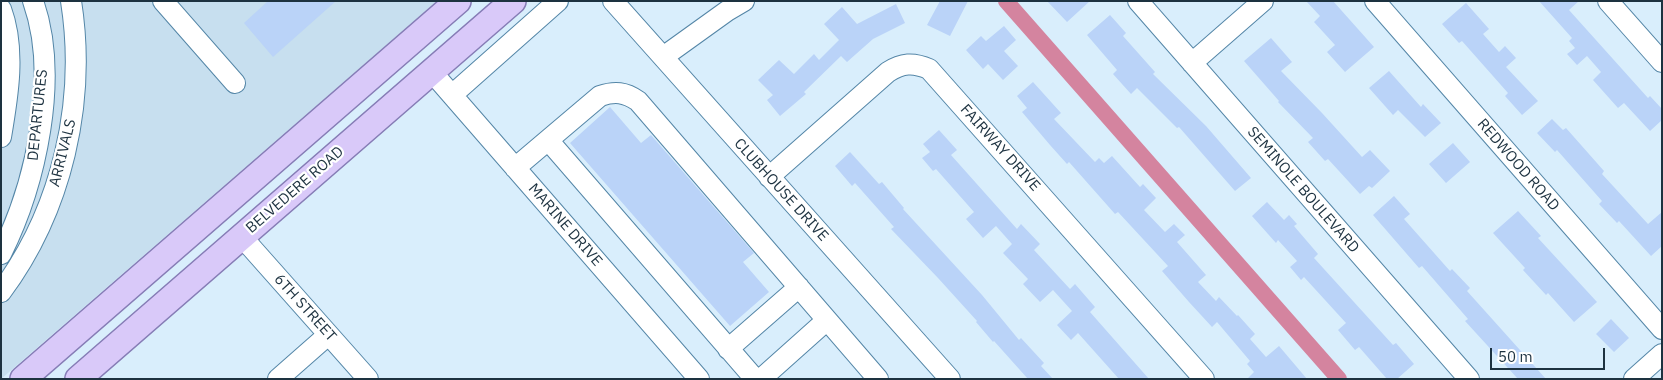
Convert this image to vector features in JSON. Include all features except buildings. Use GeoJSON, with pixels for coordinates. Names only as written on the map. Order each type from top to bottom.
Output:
{"type":"FeatureCollection","features":[{"type":"Feature","properties":{"kind":"main road"},"geometry":{"type":"LineString","coordinates":[[36,375],[458,1]]}},
{"type":"Feature","properties":{"kind":"main road","name":"BELVEDERE ROAD"},"geometry":{"type":"LineString","coordinates":[[78,379],[513,1]]}},
{"type":"Feature","properties":{"kind":"street","name":"DEPARTURES"},"geometry":{"type":"LineString","coordinates":[[1,254],[26,192],[38,137],[44,84],[44,55],[40,27],[33,1]]}},
{"type":"Feature","properties":{"kind":"street","name":"ARRIVALS"},"geometry":{"type":"LineString","coordinates":[[1,292],[22,260],[36,232],[60,175],[68,145],[73,116],[76,56],[75,25],[71,1]]}},
{"type":"Feature","properties":{"kind":"street"},"geometry":{"type":"LineString","coordinates":[[163,1],[235,83]]}},
{"type":"Feature","properties":{"kind":"street"},"geometry":{"type":"LineString","coordinates":[[452,95],[558,1]]}},
{"type":"Feature","properties":{"kind":"street","name":"CLUBHOUSE DRIVE"},"geometry":{"type":"LineString","coordinates":[[613,1],[950,379]]}},
{"type":"Feature","properties":{"kind":"street"},"geometry":{"type":"LineString","coordinates":[[663,57],[744,1]]}},
{"type":"Feature","properties":{"kind":"street","name":"SEMINOLE BOULEVARD"},"geometry":{"type":"LineString","coordinates":[[1138,1],[1469,379]]}},
{"type":"Feature","properties":{"kind":"street"},"geometry":{"type":"LineString","coordinates":[[1192,63],[1263,1]]}},
{"type":"Feature","properties":{"kind":"street","name":"REDWOOD ROAD"},"geometry":{"type":"LineString","coordinates":[[1375,1],[1662,329]]}},
{"type":"Feature","properties":{"kind":"street"},"geometry":{"type":"LineString","coordinates":[[1608,1],[1662,62]]}},
{"type":"Feature","properties":{"kind":"street"},"geometry":{"type":"LineString","coordinates":[[1,9],[7,34],[9,72],[1,137]]}},
{"type":"Feature","properties":{"kind":"street","name":"FAIRWAY DRIVE"},"geometry":{"type":"LineString","coordinates":[[769,177],[888,72],[897,66],[908,64],[919,65],[929,69],[1204,379]]}},
{"type":"Feature","properties":{"kind":"street","name":"MARINE DRIVE"},"geometry":{"type":"LineString","coordinates":[[432,71],[699,379]]}},
{"type":"Feature","properties":{"kind":"street"},"geometry":{"type":"LineString","coordinates":[[515,168],[600,96],[610,92],[630,95],[638,101],[878,379]]}},
{"type":"Feature","properties":{"kind":"street"},"geometry":{"type":"LineString","coordinates":[[548,140],[755,379]]}},
{"type":"Feature","properties":{"kind":"street","name":"6TH STREET"},"geometry":{"type":"LineString","coordinates":[[242,237],[368,379]]}},
{"type":"Feature","properties":{"kind":"street"},"geometry":{"type":"LineString","coordinates":[[728,348],[799,287]]}},
{"type":"Feature","properties":{"kind":"street"},"geometry":{"type":"LineString","coordinates":[[761,379],[827,320]]}},
{"type":"Feature","properties":{"kind":"street"},"geometry":{"type":"LineString","coordinates":[[278,379],[328,335]]}},
{"type":"Feature","properties":{"kind":"street"},"geometry":{"type":"LineString","coordinates":[[1634,379],[1662,354]]}},
{"type":"Feature","properties":{"kind":"shaded area"},"geometry":{"type":"Polygon","coordinates":[[[1,1],[437,1],[1,379],[1,1]]]}},
{"type":"Feature","properties":{"kind":"waterway"},"geometry":{"type":"LineString","coordinates":[[1006,1],[1339,379]]}}]}
